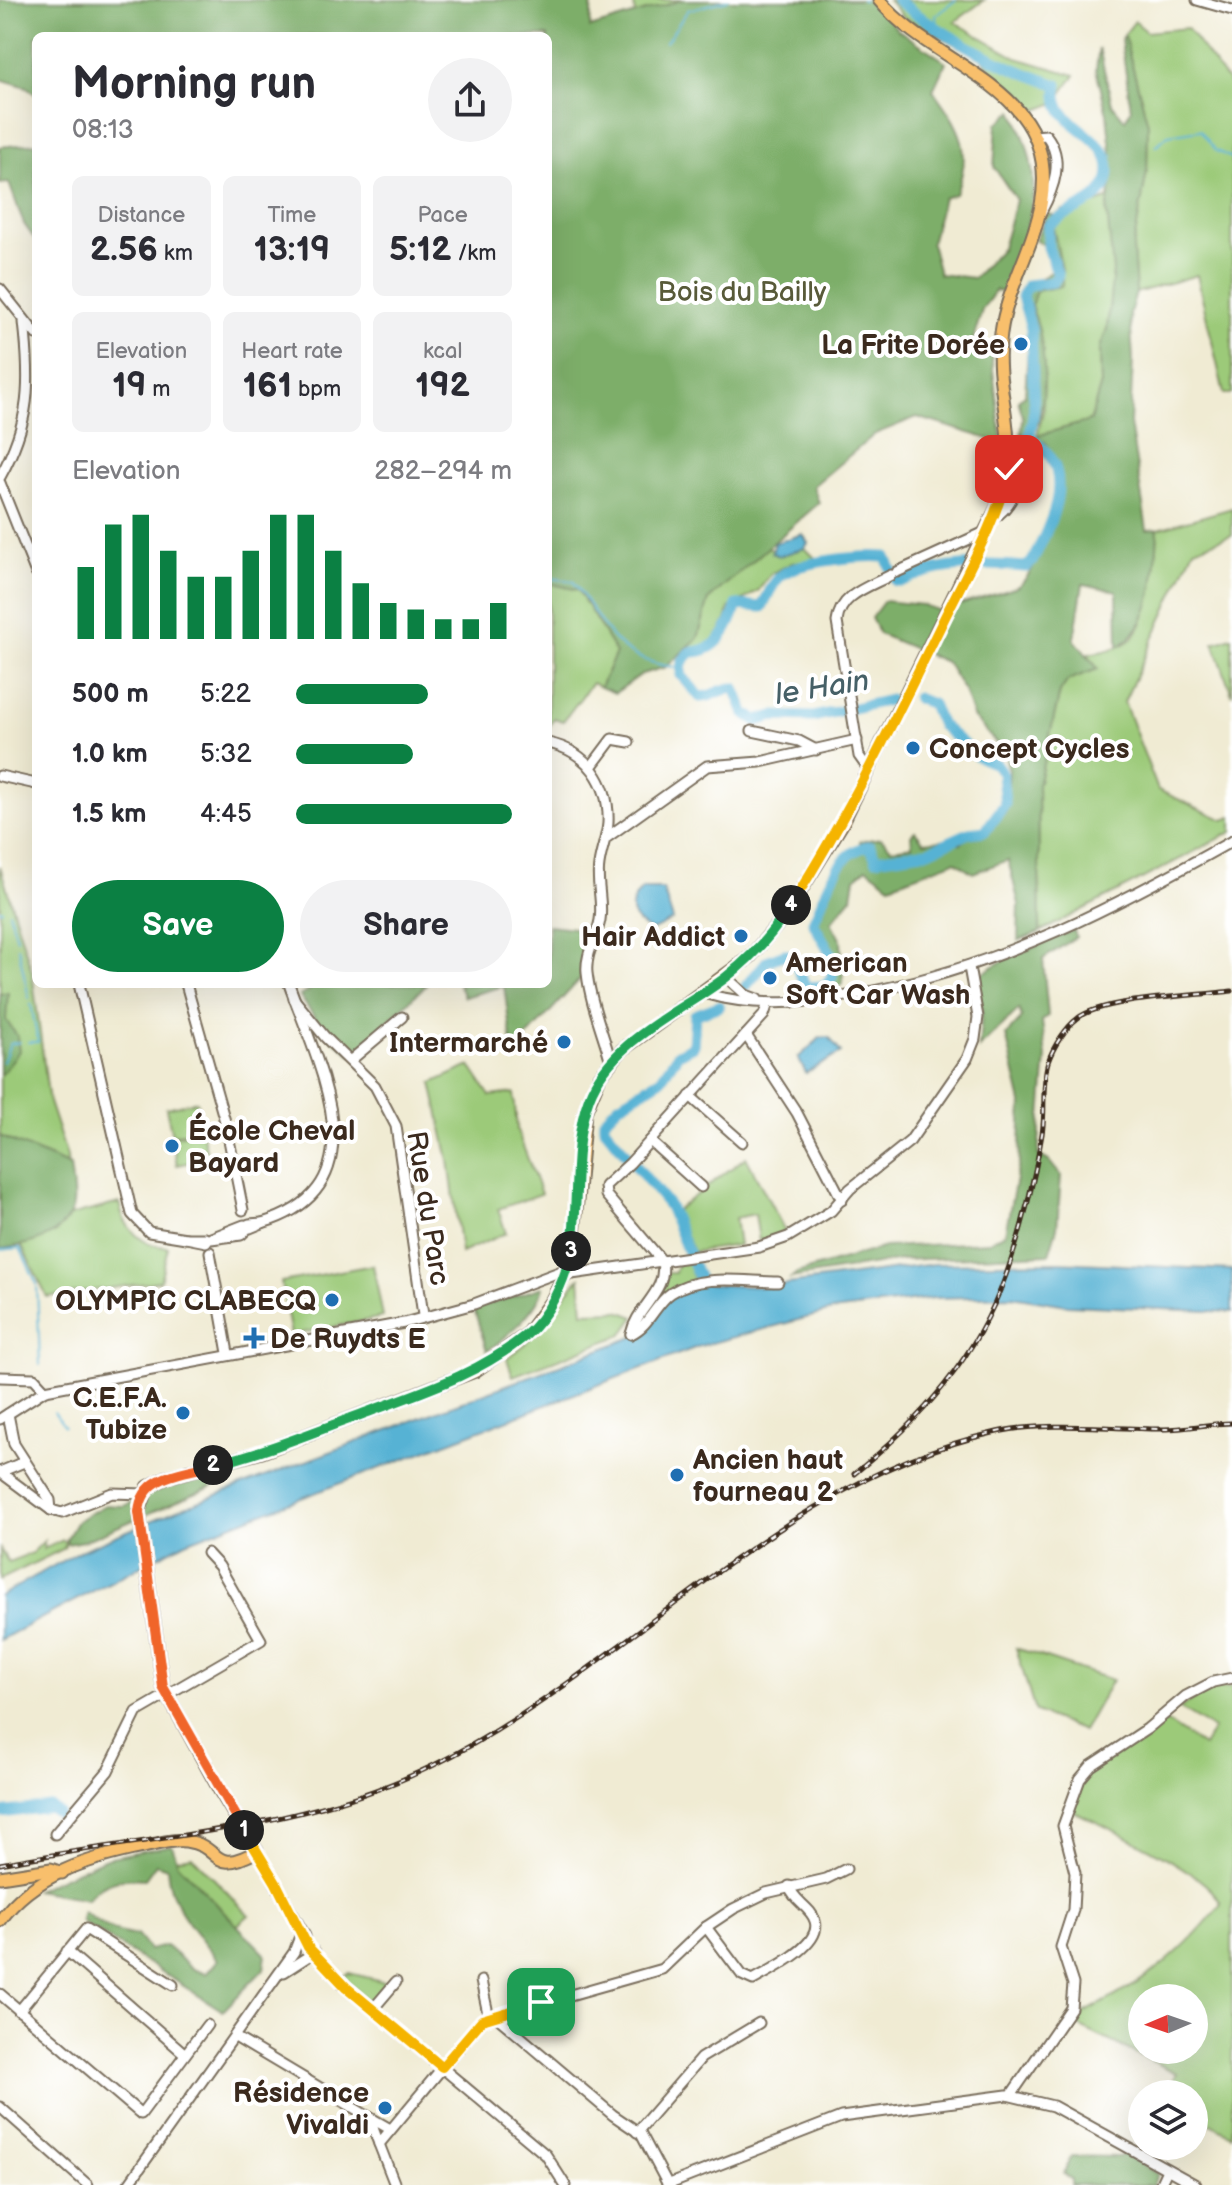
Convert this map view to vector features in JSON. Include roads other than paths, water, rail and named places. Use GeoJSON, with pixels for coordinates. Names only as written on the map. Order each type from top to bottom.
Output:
{"type":"FeatureCollection","features":[{"type":"Feature","properties":{"kind":"main road"},"geometry":{"type":"LineString","coordinates":[[0,1921],[33,1887],[94,1857],[167,1842],[192,1843],[229,1863],[257,1851],[165,1694],[146,1578],[139,1512],[144,1494],[160,1479],[262,1452],[475,1371],[527,1334],[565,1275],[574,1235],[585,1112],[600,1076],[622,1050],[750,957],[785,916],[842,824],[992,519],[1006,482],[1010,454],[1000,362],[1001,333],[1039,215],[1043,169],[1034,136],[1019,110],[1002,93],[902,24],[879,0]]}},
{"type":"Feature","properties":{"kind":"main road"},"geometry":{"type":"LineString","coordinates":[[0,1877],[44,1870],[62,1873]]}},
{"type":"Feature","properties":{"kind":"street"},"geometry":{"type":"LineString","coordinates":[[1197,0],[1232,10]]}},
{"type":"Feature","properties":{"kind":"street"},"geometry":{"type":"LineString","coordinates":[[0,289],[32,330]]}},
{"type":"Feature","properties":{"kind":"street"},"geometry":{"type":"LineString","coordinates":[[0,477],[27,409],[30,364],[24,322]]}},
{"type":"Feature","properties":{"kind":"street"},"geometry":{"type":"LineString","coordinates":[[0,483],[32,563]]}},
{"type":"Feature","properties":{"kind":"street"},"geometry":{"type":"LineString","coordinates":[[869,770],[859,756],[838,610],[846,599],[894,573],[985,532]]}},
{"type":"Feature","properties":{"kind":"street"},"geometry":{"type":"LineString","coordinates":[[752,731],[799,741],[816,750]]}},
{"type":"Feature","properties":{"kind":"street"},"geometry":{"type":"LineString","coordinates":[[591,767],[612,739],[629,742]]}},
{"type":"Feature","properties":{"kind":"street"},"geometry":{"type":"LineString","coordinates":[[606,838],[707,766],[760,762],[857,740]]}},
{"type":"Feature","properties":{"kind":"street"},"geometry":{"type":"LineString","coordinates":[[552,744],[570,750],[591,767],[604,789],[608,806],[606,838],[598,867],[600,920],[588,955],[587,972],[611,1062]]}},
{"type":"Feature","properties":{"kind":"street"},"geometry":{"type":"LineString","coordinates":[[0,776],[32,783]]}},
{"type":"Feature","properties":{"kind":"street"},"geometry":{"type":"LineString","coordinates":[[703,993],[768,1003],[849,996],[969,967],[1092,918],[1232,841]]}},
{"type":"Feature","properties":{"kind":"street"},"geometry":{"type":"LineString","coordinates":[[51,1510],[50,1500],[14,1444],[4,1417],[45,1390],[228,1353],[404,1323],[565,1275],[759,1247],[788,1237],[831,1211],[900,1151],[967,1059],[975,1039],[978,1017],[969,967]]}},
{"type":"Feature","properties":{"kind":"street"},"geometry":{"type":"LineString","coordinates":[[726,977],[746,995],[768,1003]]}},
{"type":"Feature","properties":{"kind":"street","name":"Rue du Parc"},"geometry":{"type":"LineString","coordinates":[[80,988],[132,1214],[149,1232],[209,1242],[241,1235],[247,1226],[290,1213],[304,1203],[327,1174],[332,1158],[333,1116],[290,988]]}},
{"type":"Feature","properties":{"kind":"street"},"geometry":{"type":"LineString","coordinates":[[187,988],[226,1125],[247,1226]]}},
{"type":"Feature","properties":{"kind":"street","name":"Rue du Parc"},"geometry":{"type":"LineString","coordinates":[[294,999],[325,1037],[375,1086],[396,1126],[423,1315]]}},
{"type":"Feature","properties":{"kind":"street"},"geometry":{"type":"LineString","coordinates":[[768,1003],[767,1012],[633,1160],[605,1186],[606,1195],[662,1261],[663,1281],[631,1334],[642,1327],[671,1293],[700,1282],[778,1282]]}},
{"type":"Feature","properties":{"kind":"street"},"geometry":{"type":"LineString","coordinates":[[351,1060],[402,1017]]}},
{"type":"Feature","properties":{"kind":"street"},"geometry":{"type":"LineString","coordinates":[[746,1035],[797,1113],[842,1200]]}},
{"type":"Feature","properties":{"kind":"street"},"geometry":{"type":"LineString","coordinates":[[310,1046],[325,1037]]}},
{"type":"Feature","properties":{"kind":"street"},"geometry":{"type":"LineString","coordinates":[[690,1096],[742,1142]]}},
{"type":"Feature","properties":{"kind":"street"},"geometry":{"type":"LineString","coordinates":[[650,1141],[701,1187]]}},
{"type":"Feature","properties":{"kind":"street"},"geometry":{"type":"LineString","coordinates":[[209,1242],[228,1353]]}},
{"type":"Feature","properties":{"kind":"street"},"geometry":{"type":"LineString","coordinates":[[0,1377],[34,1378],[45,1390]]}},
{"type":"Feature","properties":{"kind":"street"},"geometry":{"type":"LineString","coordinates":[[0,1472],[24,1462]]}},
{"type":"Feature","properties":{"kind":"street"},"geometry":{"type":"LineString","coordinates":[[0,1472],[51,1510],[67,1513],[112,1493],[144,1494]]}},
{"type":"Feature","properties":{"kind":"street"},"geometry":{"type":"LineString","coordinates":[[55,1834],[108,1771],[137,1712],[261,1640],[219,1566],[207,1553]]}},
{"type":"Feature","properties":{"kind":"street"},"geometry":{"type":"LineString","coordinates":[[1011,2095],[1071,2008],[1073,1984],[1061,1947],[1073,1910],[1075,1873],[1063,1826],[1080,1779],[1091,1766],[1147,1729],[1186,1696],[1213,1682],[1232,1678]]}},
{"type":"Feature","properties":{"kind":"street"},"geometry":{"type":"LineString","coordinates":[[257,1851],[306,1943],[338,1981],[546,2155],[565,2185]]}},
{"type":"Feature","properties":{"kind":"street"},"geometry":{"type":"LineString","coordinates":[[379,2144],[479,2022],[662,1969],[706,1927],[756,1897],[789,1886],[826,1879],[846,1869]]}},
{"type":"Feature","properties":{"kind":"street"},"geometry":{"type":"LineString","coordinates":[[27,1873],[33,1887]]}},
{"type":"Feature","properties":{"kind":"street"},"geometry":{"type":"LineString","coordinates":[[706,1927],[742,1975],[753,1980],[799,1953],[814,1933],[814,1919],[789,1886]]}},
{"type":"Feature","properties":{"kind":"street"},"geometry":{"type":"LineString","coordinates":[[19,2011],[83,1929],[90,1930],[173,1985]]}},
{"type":"Feature","properties":{"kind":"street"},"geometry":{"type":"LineString","coordinates":[[128,2185],[275,1979],[306,1943]]}},
{"type":"Feature","properties":{"kind":"street"},"geometry":{"type":"LineString","coordinates":[[275,1979],[306,1943]]}},
{"type":"Feature","properties":{"kind":"street"},"geometry":{"type":"LineString","coordinates":[[67,1951],[185,2054]]}},
{"type":"Feature","properties":{"kind":"street"},"geometry":{"type":"LineString","coordinates":[[481,1981],[492,2017],[637,2132],[651,2150],[667,2185],[841,2117],[1011,2095],[1053,2106],[1196,2185]]}},
{"type":"Feature","properties":{"kind":"street"},"geometry":{"type":"LineString","coordinates":[[373,2009],[396,1982]]}},
{"type":"Feature","properties":{"kind":"street"},"geometry":{"type":"LineString","coordinates":[[0,1994],[138,2114],[207,2025]]}},
{"type":"Feature","properties":{"kind":"street"},"geometry":{"type":"LineString","coordinates":[[637,2132],[701,2058],[759,2023]]}},
{"type":"Feature","properties":{"kind":"street"},"geometry":{"type":"LineString","coordinates":[[235,2037],[390,2129]]}},
{"type":"Feature","properties":{"kind":"street"},"geometry":{"type":"LineString","coordinates":[[0,2107],[88,2185]]}},
{"type":"Feature","properties":{"kind":"street"},"geometry":{"type":"LineString","coordinates":[[369,2117],[395,2185]]}},
{"type":"Feature","properties":{"kind":"street"},"geometry":{"type":"LineString","coordinates":[[1160,2185],[1167,2170]]}},
{"type":"Feature","properties":{"kind":"water"},"geometry":{"type":"Polygon","coordinates":[[[803,534],[808,543],[805,548],[779,556],[772,553],[775,543],[803,534]]]}},
{"type":"Feature","properties":{"kind":"water"},"geometry":{"type":"Polygon","coordinates":[[[642,889],[663,889],[673,920],[651,931],[634,918],[633,902],[642,889]]]}},
{"type":"Feature","properties":{"kind":"water"},"geometry":{"type":"Polygon","coordinates":[[[829,1037],[841,1053],[806,1073],[798,1058],[820,1038],[829,1037]]]}},
{"type":"Feature","properties":{"kind":"water"},"geometry":{"type":"Polygon","coordinates":[[[1056,1262],[1232,1270],[1232,1312],[1067,1305],[1012,1296],[934,1298],[832,1311],[700,1346],[186,1542],[0,1640],[0,1596],[80,1551],[177,1510],[636,1336],[647,1328],[668,1300],[700,1284],[766,1287],[934,1264],[1056,1262]]]}},
{"type":"Feature","properties":{"kind":"waterway"},"geometry":{"type":"LineString","coordinates":[[666,42],[688,10],[728,0]]}},
{"type":"Feature","properties":{"kind":"waterway","name":"le Hain"},"geometry":{"type":"LineString","coordinates":[[890,700],[813,717],[774,716],[757,721],[745,713],[735,688],[700,697],[681,675],[682,662],[691,652],[709,648],[722,637],[737,605],[762,607],[779,578],[802,566],[847,558],[886,557],[896,581],[902,581],[947,568],[979,565],[1026,567],[1032,562],[1054,511],[1058,484],[1051,458],[1030,436],[1034,409],[1031,328],[1022,296],[1028,285],[1053,282],[1058,275],[1048,247],[1048,226],[1097,196],[1107,182],[1109,166],[1104,152],[1063,112],[1058,100],[1058,85],[974,50],[897,0]]}},
{"type":"Feature","properties":{"kind":"waterway"},"geometry":{"type":"LineString","coordinates":[[937,30],[936,15],[956,0]]}},
{"type":"Feature","properties":{"kind":"waterway"},"geometry":{"type":"LineString","coordinates":[[1156,146],[1168,135],[1200,130],[1216,151],[1232,158]]}},
{"type":"Feature","properties":{"kind":"waterway","name":"le Hain"},"geometry":{"type":"LineString","coordinates":[[1106,158],[1113,156]]}},
{"type":"Feature","properties":{"kind":"waterway"},"geometry":{"type":"LineString","coordinates":[[552,578],[573,581],[605,628],[627,651],[660,665],[682,668]]}},
{"type":"Feature","properties":{"kind":"waterway","name":"le Hain"},"geometry":{"type":"LineString","coordinates":[[746,986],[767,961],[785,954],[792,956],[806,987],[825,986],[832,977],[831,954],[813,922],[834,875],[858,849],[870,846],[876,859],[929,851],[969,833],[985,831],[1005,804],[1002,773],[996,764],[977,756],[941,725],[932,704],[917,698]]}},
{"type":"Feature","properties":{"kind":"waterway"},"geometry":{"type":"LineString","coordinates":[[9,912],[17,938]]}},
{"type":"Feature","properties":{"kind":"waterway"},"geometry":{"type":"LineString","coordinates":[[18,947],[29,998]]}},
{"type":"Feature","properties":{"kind":"waterway"},"geometry":{"type":"LineString","coordinates":[[28,1042],[38,1042],[31,1004]]}},
{"type":"Feature","properties":{"kind":"waterway","name":"le Hain"},"geometry":{"type":"LineString","coordinates":[[704,1291],[669,1206],[604,1127],[604,1120],[619,1105],[661,1079],[678,1054],[693,1046],[695,1015],[719,1006]]}},
{"type":"Feature","properties":{"kind":"waterway"},"geometry":{"type":"LineString","coordinates":[[3,1062],[10,1044],[20,1042]]}},
{"type":"Feature","properties":{"kind":"waterway"},"geometry":{"type":"LineString","coordinates":[[0,1250],[20,1248],[37,1284],[40,1365]]}},
{"type":"Feature","properties":{"kind":"waterway"},"geometry":{"type":"LineString","coordinates":[[54,1412],[64,1426]]}},
{"type":"Feature","properties":{"kind":"waterway"},"geometry":{"type":"LineString","coordinates":[[0,1813],[50,1807],[58,1813]]}},
{"type":"Feature","properties":{"kind":"railway"},"geometry":{"type":"LineString","coordinates":[[854,1474],[902,1432],[944,1385],[963,1360],[994,1305],[1012,1258],[1031,1187],[1042,1134],[1048,1062],[1065,1032],[1078,1018],[1108,1006],[1232,991]]}},
{"type":"Feature","properties":{"kind":"railway"},"geometry":{"type":"LineString","coordinates":[[0,1864],[275,1819],[381,1788],[432,1766],[504,1726],[572,1680],[773,1533],[843,1491],[918,1456],[1016,1429],[1058,1426],[1165,1429],[1232,1423]]}},
{"type":"Feature","properties":{"kind":"place","name":"La Frite Dorée"},"geometry":{"type":"Point","coordinates":[1021,344]}},
{"type":"Feature","properties":{"kind":"place","name":"Concept Cycles"},"geometry":{"type":"Point","coordinates":[913,748]}},
{"type":"Feature","properties":{"kind":"place","name":"Hair Addict"},"geometry":{"type":"Point","coordinates":[741,936]}},
{"type":"Feature","properties":{"kind":"place","name":"American Soft Car Wash"},"geometry":{"type":"Point","coordinates":[770,978]}},
{"type":"Feature","properties":{"kind":"place","name":"Intermarché"},"geometry":{"type":"Point","coordinates":[564,1042]}},
{"type":"Feature","properties":{"kind":"place","name":"École Cheval Bayard"},"geometry":{"type":"Point","coordinates":[172,1146]}},
{"type":"Feature","properties":{"kind":"place","name":"OLYMPIC CLABECQ"},"geometry":{"type":"Point","coordinates":[332,1300]}},
{"type":"Feature","properties":{"kind":"place","name":"De Ruydts E"},"geometry":{"type":"Point","coordinates":[254,1338]}},
{"type":"Feature","properties":{"kind":"place","name":"C.E.F.A. Tubize"},"geometry":{"type":"Point","coordinates":[183,1413]}},
{"type":"Feature","properties":{"kind":"place","name":"Ancien haut fourneau 2"},"geometry":{"type":"Point","coordinates":[677,1475]}},
{"type":"Feature","properties":{"kind":"place","name":"Résidence Vivaldi"},"geometry":{"type":"Point","coordinates":[385,2108]}},
{"type":"Feature","properties":{"kind":"park label","name":"Bois du Bailly"},"geometry":{"type":"Point","coordinates":[742,291]}}]}
